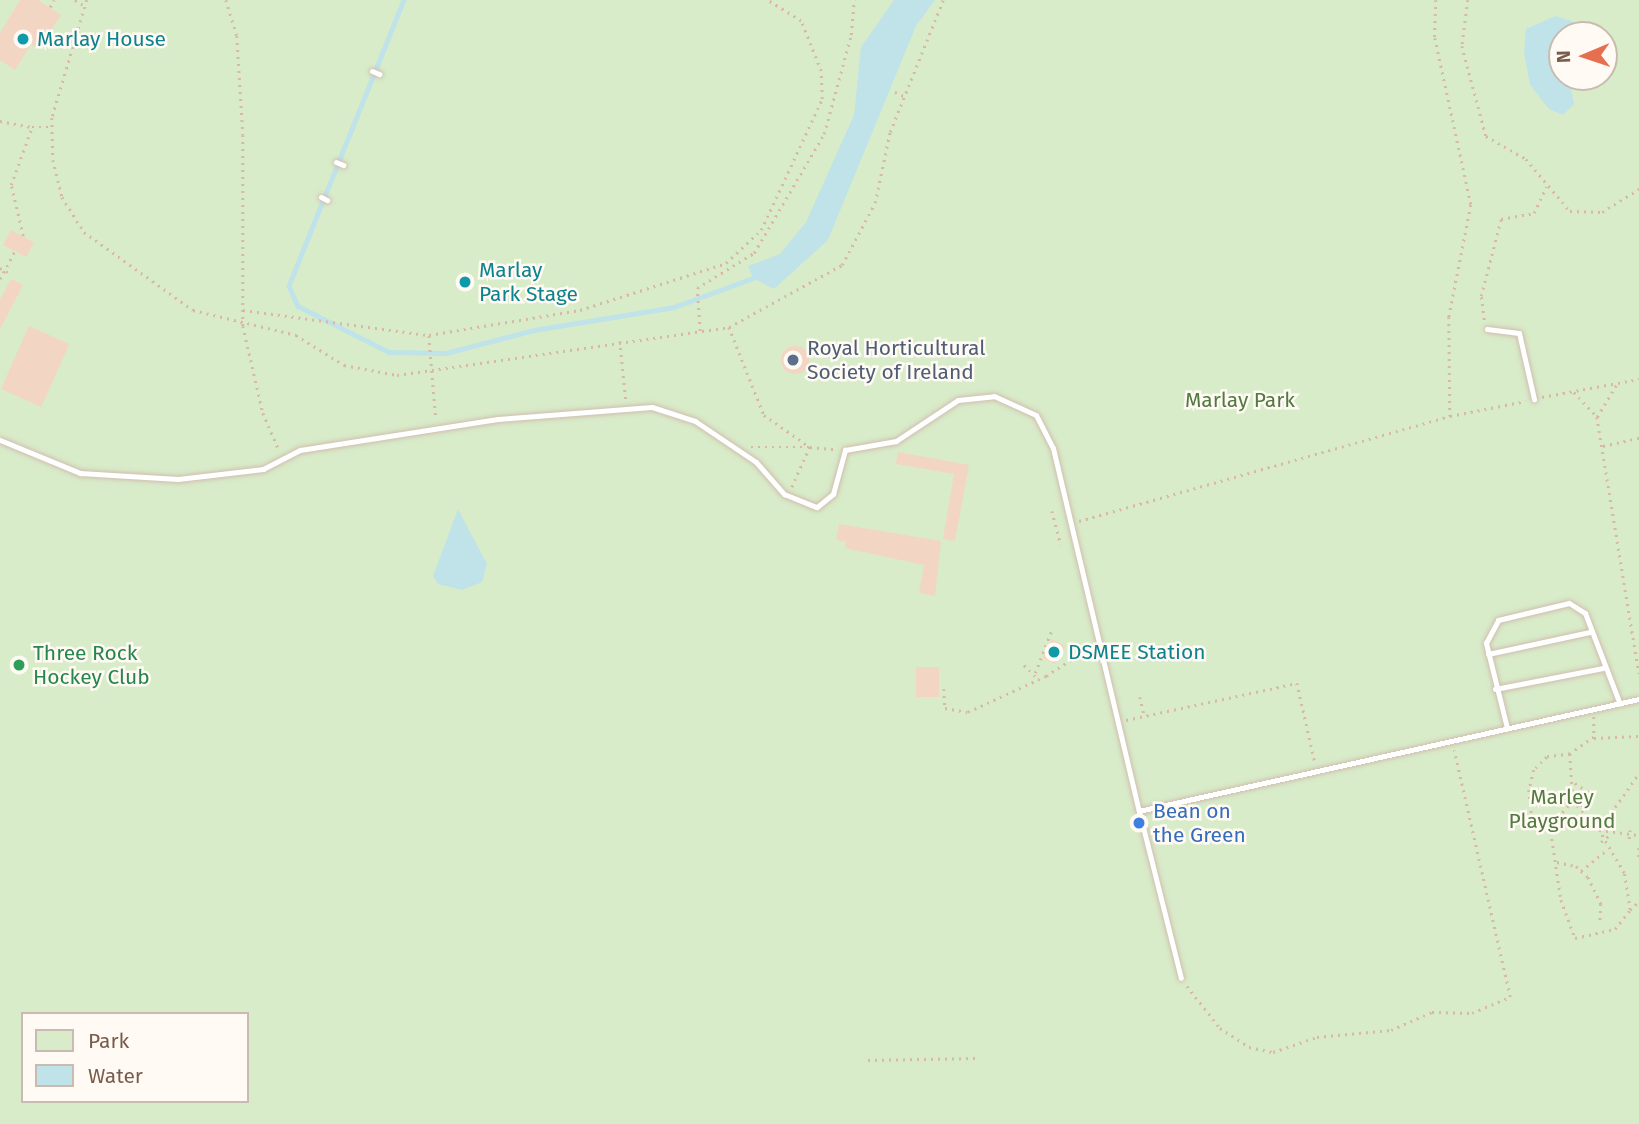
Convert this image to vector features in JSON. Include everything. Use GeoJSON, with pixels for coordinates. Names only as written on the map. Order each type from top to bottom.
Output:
{"type":"FeatureCollection","features":[{"type":"Feature","properties":{"kind":"lane"},"geometry":{"type":"LineString","coordinates":[[1487,328],[1519,333],[1534,399]]}},
{"type":"Feature","properties":{"kind":"lane"},"geometry":{"type":"LineString","coordinates":[[0,440],[80,472],[178,479],[263,469],[281,457],[437,430],[627,407],[652,407],[695,421],[756,462],[784,494],[804,506],[826,503],[845,450],[896,441],[958,400],[981,395],[1021,404],[1044,424],[1071,523],[1181,978]]}},
{"type":"Feature","properties":{"kind":"lane"},"geometry":{"type":"LineString","coordinates":[[1507,728],[1488,654],[1498,620],[1569,603],[1585,613],[1603,668],[1620,704]]}},
{"type":"Feature","properties":{"kind":"lane"},"geometry":{"type":"LineString","coordinates":[[1488,654],[1590,632]]}},
{"type":"Feature","properties":{"kind":"lane"},"geometry":{"type":"LineString","coordinates":[[1495,689],[1603,668]]}},
{"type":"Feature","properties":{"kind":"lane"},"geometry":{"type":"LineString","coordinates":[[1139,811],[1639,699]]}},
{"type":"Feature","properties":{"kind":"path"},"geometry":{"type":"LineString","coordinates":[[50,7],[54,0]]}},
{"type":"Feature","properties":{"kind":"path"},"geometry":{"type":"LineString","coordinates":[[75,0],[86,7]]}},
{"type":"Feature","properties":{"kind":"path"},"geometry":{"type":"LineString","coordinates":[[87,0],[60,80],[52,127],[62,197],[84,232],[193,310],[243,326],[296,335],[344,365],[397,375],[729,327],[842,265],[876,203],[904,96],[943,0]]}},
{"type":"Feature","properties":{"kind":"path"},"geometry":{"type":"LineString","coordinates":[[226,0],[237,36],[243,135],[243,326],[263,412],[281,457]]}},
{"type":"Feature","properties":{"kind":"path"},"geometry":{"type":"LineString","coordinates":[[243,310],[429,335],[580,310],[654,289],[726,263],[757,237],[822,99],[821,71],[801,21],[768,0]]}},
{"type":"Feature","properties":{"kind":"path"},"geometry":{"type":"LineString","coordinates":[[700,332],[704,319],[697,288],[754,253],[802,180],[824,134],[851,35],[854,0]]}},
{"type":"Feature","properties":{"kind":"path"},"geometry":{"type":"LineString","coordinates":[[1436,0],[1435,38],[1471,205],[1449,317],[1450,416]]}},
{"type":"Feature","properties":{"kind":"path"},"geometry":{"type":"LineString","coordinates":[[1468,0],[1462,46],[1486,136],[1526,159],[1546,187],[1570,211],[1592,215],[1639,189]]}},
{"type":"Feature","properties":{"kind":"path"},"geometry":{"type":"LineString","coordinates":[[895,92],[904,96]]}},
{"type":"Feature","properties":{"kind":"path"},"geometry":{"type":"LineString","coordinates":[[0,121],[32,127],[52,127]]}},
{"type":"Feature","properties":{"kind":"path"},"geometry":{"type":"LineString","coordinates":[[23,236],[10,185],[32,127]]}},
{"type":"Feature","properties":{"kind":"path"},"geometry":{"type":"LineString","coordinates":[[1487,328],[1481,296],[1501,219],[1534,213],[1546,187]]}},
{"type":"Feature","properties":{"kind":"path"},"geometry":{"type":"LineString","coordinates":[[0,279],[2,270],[15,251]]}},
{"type":"Feature","properties":{"kind":"path"},"geometry":{"type":"LineString","coordinates":[[2,270],[10,273]]}},
{"type":"Feature","properties":{"kind":"path"},"geometry":{"type":"LineString","coordinates":[[729,327],[764,415],[810,447]]}},
{"type":"Feature","properties":{"kind":"path"},"geometry":{"type":"LineString","coordinates":[[429,335],[437,430]]}},
{"type":"Feature","properties":{"kind":"path"},"geometry":{"type":"LineString","coordinates":[[620,341],[627,407]]}},
{"type":"Feature","properties":{"kind":"path"},"geometry":{"type":"LineString","coordinates":[[1071,523],[1450,416],[1639,379]]}},
{"type":"Feature","properties":{"kind":"path"},"geometry":{"type":"LineString","coordinates":[[1597,417],[1619,383]]}},
{"type":"Feature","properties":{"kind":"path"},"geometry":{"type":"LineString","coordinates":[[1573,391],[1597,417],[1639,674]]}},
{"type":"Feature","properties":{"kind":"path"},"geometry":{"type":"LineString","coordinates":[[1603,446],[1639,438]]}},
{"type":"Feature","properties":{"kind":"path"},"geometry":{"type":"LineString","coordinates":[[739,443],[761,450],[810,447],[845,450]]}},
{"type":"Feature","properties":{"kind":"path"},"geometry":{"type":"LineString","coordinates":[[784,494],[802,475],[810,447]]}},
{"type":"Feature","properties":{"kind":"path"},"geometry":{"type":"LineString","coordinates":[[1052,511],[1061,545]]}},
{"type":"Feature","properties":{"kind":"path"},"geometry":{"type":"LineString","coordinates":[[1035,673],[1051,632]]}},
{"type":"Feature","properties":{"kind":"path"},"geometry":{"type":"LineString","coordinates":[[944,689],[945,708],[954,713],[1039,680],[1099,645]]}},
{"type":"Feature","properties":{"kind":"path"},"geometry":{"type":"LineString","coordinates":[[1024,665],[1035,673],[1039,680]]}},
{"type":"Feature","properties":{"kind":"path"},"geometry":{"type":"LineString","coordinates":[[1118,721],[1297,683],[1317,769]]}},
{"type":"Feature","properties":{"kind":"path"},"geometry":{"type":"LineString","coordinates":[[1140,697],[1144,715]]}},
{"type":"Feature","properties":{"kind":"path"},"geometry":{"type":"LineString","coordinates":[[1592,711],[1594,737]]}},
{"type":"Feature","properties":{"kind":"path"},"geometry":{"type":"LineString","coordinates":[[1639,736],[1594,737],[1570,754],[1547,757],[1534,769],[1532,817],[1548,828],[1575,938],[1615,929],[1639,901]]}},
{"type":"Feature","properties":{"kind":"path"},"geometry":{"type":"LineString","coordinates":[[1181,978],[1220,1028],[1249,1047],[1273,1052],[1317,1037],[1391,1030],[1432,1012],[1472,1013],[1510,997],[1452,740]]}},
{"type":"Feature","properties":{"kind":"path"},"geometry":{"type":"LineString","coordinates":[[1548,828],[1573,800],[1574,783],[1570,754]]}},
{"type":"Feature","properties":{"kind":"path"},"geometry":{"type":"LineString","coordinates":[[1630,909],[1624,873],[1601,842],[1599,830],[1639,773]]}},
{"type":"Feature","properties":{"kind":"path"},"geometry":{"type":"LineString","coordinates":[[1574,783],[1590,793],[1581,809]]}},
{"type":"Feature","properties":{"kind":"path"},"geometry":{"type":"LineString","coordinates":[[1573,800],[1599,830],[1611,834],[1639,835]]}},
{"type":"Feature","properties":{"kind":"path"},"geometry":{"type":"LineString","coordinates":[[1601,842],[1611,834]]}},
{"type":"Feature","properties":{"kind":"path"},"geometry":{"type":"LineString","coordinates":[[1639,848],[1639,858]]}},
{"type":"Feature","properties":{"kind":"path"},"geometry":{"type":"LineString","coordinates":[[1581,870],[1607,850]]}},
{"type":"Feature","properties":{"kind":"path"},"geometry":{"type":"LineString","coordinates":[[1556,862],[1581,870],[1601,904],[1600,924]]}},
{"type":"Feature","properties":{"kind":"path"},"geometry":{"type":"LineString","coordinates":[[868,1060],[978,1058]]}},
{"type":"Feature","properties":{"kind":"green space","name":"Marlay Park"},"geometry":{"type":"Polygon","coordinates":[[[0,0],[1639,0],[1639,1124],[0,1124],[0,0]]]}},
{"type":"Feature","properties":{"kind":"water"},"geometry":{"type":"Polygon","coordinates":[[[894,0],[935,0],[916,26],[828,240],[774,289],[753,278],[748,266],[780,254],[806,222],[854,115],[861,47],[894,0]]]}},
{"type":"Feature","properties":{"kind":"water"},"geometry":{"type":"Polygon","coordinates":[[[1555,16],[1572,21],[1548,21],[1548,91],[1572,91],[1574,104],[1563,115],[1549,109],[1530,85],[1524,52],[1526,29],[1555,16]]]}},
{"type":"Feature","properties":{"kind":"water"},"geometry":{"type":"Polygon","coordinates":[[[458,509],[487,564],[482,582],[462,590],[438,584],[433,576],[458,509]]]}},
{"type":"Feature","properties":{"kind":"building","name":"Marlay House"},"geometry":{"type":"Polygon","coordinates":[[[20,0],[38,0],[61,15],[39,49],[31,44],[15,70],[0,60],[0,33],[20,0]]]}},
{"type":"Feature","properties":{"kind":"building"},"geometry":{"type":"Polygon","coordinates":[[[11,230],[34,242],[26,257],[3,245],[11,230]]]}},
{"type":"Feature","properties":{"kind":"building"},"geometry":{"type":"Polygon","coordinates":[[[11,279],[23,285],[0,329],[0,299],[11,279]]]}},
{"type":"Feature","properties":{"kind":"building"},"geometry":{"type":"Polygon","coordinates":[[[29,326],[69,344],[41,407],[1,389],[29,326]]]}},
{"type":"Feature","properties":{"kind":"building"},"geometry":{"type":"Polygon","coordinates":[[[795,346],[805,350],[809,360],[805,370],[795,374],[785,370],[781,360],[785,350],[795,346]]]}},
{"type":"Feature","properties":{"kind":"building"},"geometry":{"type":"Polygon","coordinates":[[[898,452],[969,465],[955,541],[943,539],[954,474],[896,464],[898,452]]]}},
{"type":"Feature","properties":{"kind":"building"},"geometry":{"type":"Polygon","coordinates":[[[839,524],[941,541],[935,596],[919,593],[924,565],[845,548],[846,542],[836,540],[839,524]]]}},
{"type":"Feature","properties":{"kind":"building","name":"DSMEE Station"},"geometry":{"type":"Polygon","coordinates":[[[1052,639],[1065,646],[1055,665],[1042,658],[1052,639]]]}},
{"type":"Feature","properties":{"kind":"building"},"geometry":{"type":"Polygon","coordinates":[[[916,667],[939,667],[939,697],[916,697],[916,667]]]}},
{"type":"Feature","properties":{"kind":"waterway"},"geometry":{"type":"LineString","coordinates":[[404,0],[289,286],[298,306],[389,352],[446,353],[534,330],[674,307],[753,278]]}},
{"type":"Feature","properties":{"kind":"place","name":"Marlay House"},"geometry":{"type":"Point","coordinates":[23,39]}},
{"type":"Feature","properties":{"kind":"place","name":"Marlay Park Stage"},"geometry":{"type":"Point","coordinates":[465,282]}},
{"type":"Feature","properties":{"kind":"place","name":"Royal Horticultural Society of Ireland"},"geometry":{"type":"Point","coordinates":[793,360]}},
{"type":"Feature","properties":{"kind":"place","name":"DSMEE Station"},"geometry":{"type":"Point","coordinates":[1054,652]}},
{"type":"Feature","properties":{"kind":"place","name":"Three Rock Hockey Club"},"geometry":{"type":"Point","coordinates":[19,665]}},
{"type":"Feature","properties":{"kind":"place","name":"Bean on the Green"},"geometry":{"type":"Point","coordinates":[1139,823]}},
{"type":"Feature","properties":{"kind":"park label","name":"Marley Playground"},"geometry":{"type":"Point","coordinates":[1562,809]}}]}
